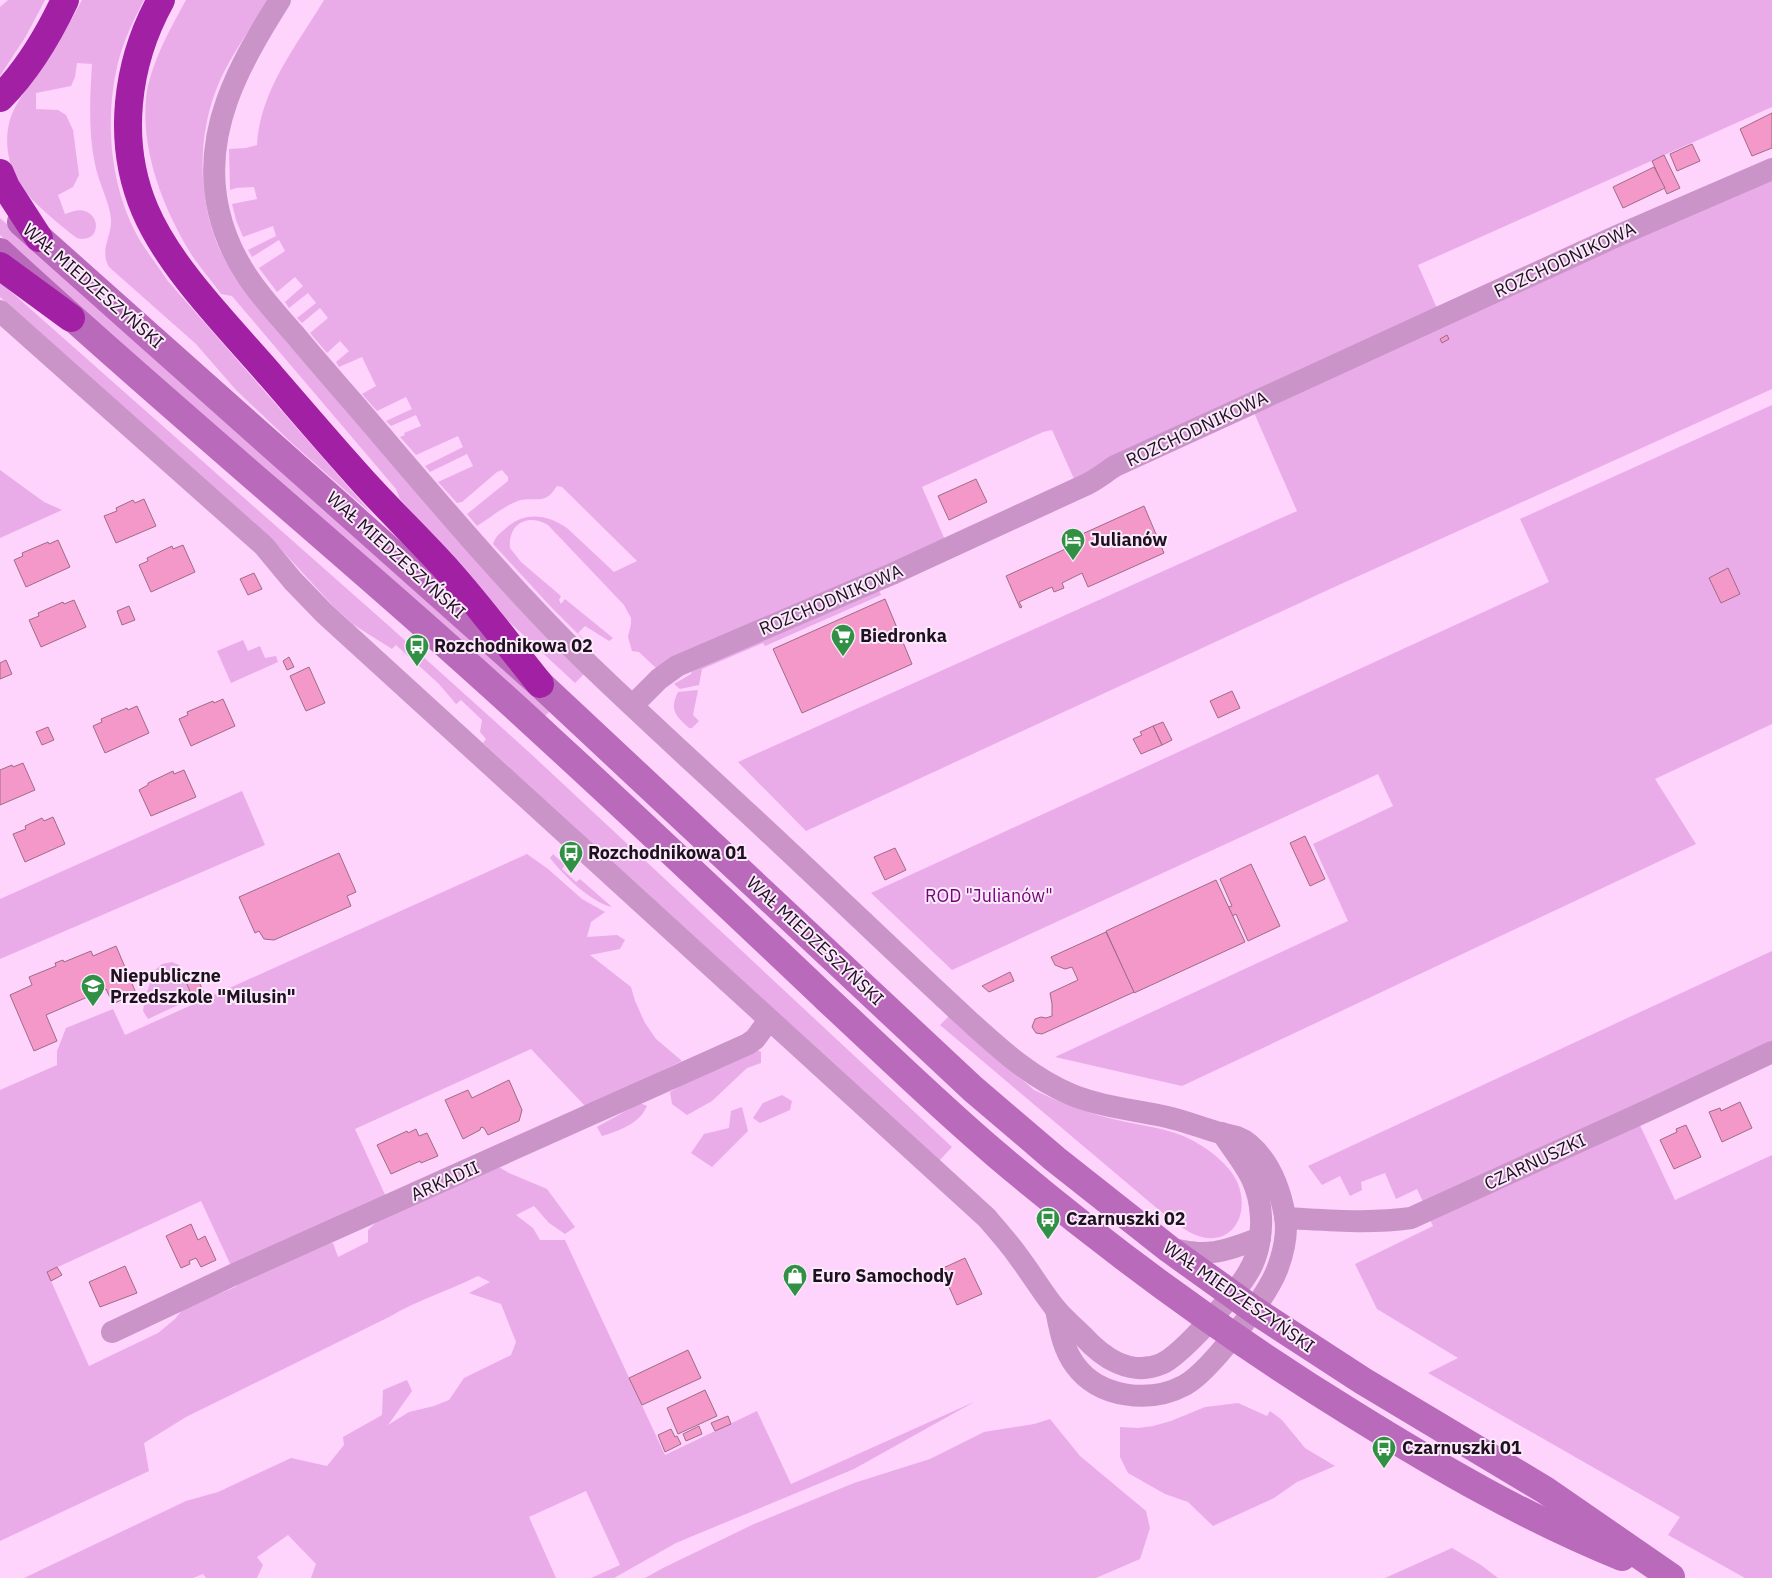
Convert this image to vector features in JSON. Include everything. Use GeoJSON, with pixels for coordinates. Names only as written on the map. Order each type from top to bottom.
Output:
{"type":"FeatureCollection","features":[{"type":"Feature","properties":{"kind":"highway"},"geometry":{"type":"LineString","coordinates":[[3,100],[42,44],[65,0]]}},
{"type":"Feature","properties":{"kind":"highway"},"geometry":{"type":"LineString","coordinates":[[161,0],[136,58],[130,91],[128,118],[128,136],[135,179],[145,211],[152,224],[183,272],[222,320],[371,490],[450,574],[540,684]]}},
{"type":"Feature","properties":{"kind":"highway"},"geometry":{"type":"LineString","coordinates":[[0,173],[6,187],[39,238]]}},
{"type":"Feature","properties":{"kind":"highway"},"geometry":{"type":"LineString","coordinates":[[0,266],[72,318]]}},
{"type":"Feature","properties":{"kind":"main road","name":"WAŁ MIEDZESZYŃSKI"},"geometry":{"type":"LineString","coordinates":[[0,203],[540,684],[973,1089],[1055,1159],[1169,1249],[1254,1310],[1380,1392],[1545,1490],[1672,1577]]}},
{"type":"Feature","properties":{"kind":"main road","name":"WAŁ MIEDZESZYŃSKI"},"geometry":{"type":"LineString","coordinates":[[0,252],[72,318],[383,589],[498,692],[958,1121],[1085,1227],[1232,1336],[1348,1411],[1480,1490],[1595,1546],[1672,1577]]}},
{"type":"Feature","properties":{"kind":"street"},"geometry":{"type":"LineString","coordinates":[[280,0],[228,95],[219,121],[214,163],[216,199],[224,229],[244,273],[278,316],[475,544],[581,656],[954,1008],[1017,1064],[1046,1083],[1074,1095],[1102,1104],[1235,1135],[1248,1143],[1261,1156],[1270,1170],[1279,1191],[1285,1218],[1285,1235],[1276,1271],[1254,1310],[1205,1369],[1186,1385],[1158,1395],[1131,1396],[1094,1382],[1075,1365],[1062,1341],[1056,1310]]}},
{"type":"Feature","properties":{"kind":"street","name":"ROZCHODNIKOWA"},"geometry":{"type":"LineString","coordinates":[[633,705],[659,678],[677,666],[927,558],[1097,480],[1103,473],[1115,466],[1624,233],[1772,169]]}},
{"type":"Feature","properties":{"kind":"street"},"geometry":{"type":"LineString","coordinates":[[0,311],[264,546],[325,614],[987,1218],[1011,1247],[1056,1310],[1108,1358],[1131,1367],[1144,1369],[1154,1367],[1171,1359],[1210,1320],[1249,1271],[1260,1238],[1261,1217],[1257,1188],[1251,1174],[1222,1133]]}},
{"type":"Feature","properties":{"kind":"street","name":"ARKADII"},"geometry":{"type":"LineString","coordinates":[[112,1332],[237,1273],[392,1206],[748,1044],[769,1020]]}},
{"type":"Feature","properties":{"kind":"street","name":"CZARNUSZKI"},"geometry":{"type":"LineString","coordinates":[[1285,1218],[1393,1221],[1411,1218],[1772,1052]]}},
{"type":"Feature","properties":{"kind":"street"},"geometry":{"type":"LineString","coordinates":[[1169,1249],[1201,1253],[1217,1252],[1260,1238]]}},
{"type":"Feature","properties":{"kind":"green space"},"geometry":{"type":"Polygon","coordinates":[[[8,0],[45,0],[26,36],[0,76],[0,7],[8,0]]]}},
{"type":"Feature","properties":{"kind":"green space"},"geometry":{"type":"Polygon","coordinates":[[[82,0],[144,0],[128,33],[119,58],[111,111],[113,157],[117,180],[123,202],[141,242],[167,280],[373,515],[294,445],[236,390],[196,344],[109,267],[105,255],[111,219],[97,171],[91,139],[90,101],[92,64],[77,63],[75,77],[71,86],[36,93],[36,109],[58,110],[66,115],[73,130],[79,175],[73,187],[58,195],[65,214],[80,210],[90,214],[96,224],[94,234],[84,239],[77,238],[37,205],[19,183],[9,158],[7,140],[9,122],[15,108],[82,0]]]}},
{"type":"Feature","properties":{"kind":"green space"},"geometry":{"type":"Polygon","coordinates":[[[186,0],[268,0],[223,74],[211,103],[207,122],[203,162],[205,201],[215,238],[224,258],[245,291],[586,672],[575,683],[505,618],[438,546],[400,499],[396,489],[232,296],[221,294],[182,239],[157,181],[147,140],[145,119],[148,86],[156,60],[186,0]]]}},
{"type":"Feature","properties":{"kind":"green space"},"geometry":{"type":"Polygon","coordinates":[[[324,0],[1772,0],[1772,107],[1418,265],[1439,313],[1075,481],[1052,430],[1043,432],[922,487],[945,540],[656,668],[639,652],[632,651],[628,637],[631,618],[624,605],[548,525],[533,520],[521,523],[512,532],[510,548],[521,562],[561,596],[559,600],[561,604],[565,599],[613,638],[609,641],[585,626],[578,633],[598,654],[552,608],[493,544],[495,539],[512,523],[520,519],[536,516],[552,520],[567,528],[614,572],[637,561],[562,487],[557,486],[550,495],[544,498],[524,499],[515,502],[477,526],[467,514],[508,481],[508,477],[502,470],[497,472],[462,502],[457,503],[438,482],[473,466],[467,454],[430,472],[425,466],[463,447],[458,436],[416,455],[400,437],[405,435],[404,433],[421,426],[416,415],[391,426],[386,421],[412,409],[406,397],[377,411],[362,394],[376,386],[362,357],[339,367],[336,362],[349,351],[340,341],[327,353],[310,333],[328,318],[320,308],[302,323],[297,318],[316,303],[308,293],[289,308],[285,302],[303,286],[295,277],[277,292],[259,268],[285,251],[279,240],[252,257],[248,250],[276,236],[273,226],[243,237],[232,204],[257,199],[254,187],[230,190],[229,149],[257,145],[265,105],[272,87],[324,0]]]}},
{"type":"Feature","properties":{"kind":"green space"},"geometry":{"type":"Polygon","coordinates":[[[1772,175],[1772,389],[1330,589],[806,831],[738,762],[1297,511],[1252,408],[1772,175]]]}},
{"type":"Feature","properties":{"kind":"green space"},"geometry":{"type":"Polygon","coordinates":[[[0,218],[552,709],[544,717],[0,235],[0,218]]]}},
{"type":"Feature","properties":{"kind":"green space"},"geometry":{"type":"Polygon","coordinates":[[[0,282],[531,754],[952,1147],[939,1161],[483,743],[486,739],[480,732],[482,720],[461,700],[456,704],[439,684],[396,645],[392,649],[354,625],[334,607],[278,546],[0,297],[0,282]]]}},
{"type":"Feature","properties":{"kind":"green space","name":"ROD \"Julianów\""},"geometry":{"type":"Polygon","coordinates":[[[1772,405],[1772,724],[1655,779],[1696,844],[1182,1086],[1055,1057],[1348,921],[1313,844],[1393,806],[1378,774],[952,970],[871,893],[1549,582],[1520,519],[1772,405]]]}},
{"type":"Feature","properties":{"kind":"green space"},"geometry":{"type":"Polygon","coordinates":[[[0,470],[44,502],[62,510],[0,538],[0,470]]]}},
{"type":"Feature","properties":{"kind":"green space"},"geometry":{"type":"Polygon","coordinates":[[[879,590],[881,595],[765,646],[763,643],[702,669],[699,685],[680,689],[674,684],[691,674],[693,668],[879,590]]]}},
{"type":"Feature","properties":{"kind":"green space"},"geometry":{"type":"Polygon","coordinates":[[[243,640],[248,651],[260,646],[265,658],[276,656],[278,662],[231,683],[217,651],[243,640]]]}},
{"type":"Feature","properties":{"kind":"green space"},"geometry":{"type":"Polygon","coordinates":[[[698,690],[693,715],[699,721],[692,728],[689,728],[675,712],[675,698],[678,692],[698,690]]]}},
{"type":"Feature","properties":{"kind":"green space"},"geometry":{"type":"Polygon","coordinates":[[[242,791],[265,845],[0,959],[0,899],[242,791]]]}},
{"type":"Feature","properties":{"kind":"green space"},"geometry":{"type":"Polygon","coordinates":[[[527,854],[548,869],[582,899],[605,912],[591,922],[587,937],[617,935],[625,940],[620,949],[590,955],[631,987],[645,1023],[656,1039],[682,1061],[586,1107],[531,1049],[355,1129],[387,1199],[233,1270],[201,1201],[47,1272],[89,1366],[158,1333],[175,1319],[183,1309],[235,1287],[263,1267],[322,1244],[333,1243],[338,1257],[368,1242],[368,1230],[383,1216],[495,1165],[547,1189],[575,1227],[565,1234],[549,1223],[534,1206],[516,1215],[533,1228],[540,1240],[565,1240],[665,1455],[757,1411],[791,1484],[974,1402],[854,1469],[676,1543],[614,1578],[591,1578],[620,1565],[586,1491],[529,1517],[556,1578],[311,1578],[316,1564],[288,1535],[257,1557],[263,1565],[257,1578],[206,1578],[203,1574],[193,1578],[24,1578],[186,1501],[218,1492],[291,1458],[327,1466],[344,1445],[343,1437],[382,1415],[383,1390],[407,1380],[412,1391],[388,1425],[409,1412],[449,1400],[464,1378],[511,1355],[516,1342],[501,1304],[469,1293],[490,1282],[478,1276],[411,1306],[186,1417],[144,1443],[149,1471],[0,1541],[0,1090],[57,1065],[57,1051],[66,1028],[113,1009],[125,1035],[527,854]]]}},
{"type":"Feature","properties":{"kind":"green space"},"geometry":{"type":"Polygon","coordinates":[[[553,854],[565,865],[562,869],[576,882],[580,879],[612,907],[596,900],[570,880],[550,858],[553,854]]]}},
{"type":"Feature","properties":{"kind":"green space"},"geometry":{"type":"Polygon","coordinates":[[[1772,951],[1772,1044],[1425,1206],[1417,1189],[1396,1199],[1385,1173],[1361,1182],[1362,1190],[1350,1196],[1340,1176],[1322,1185],[1308,1166],[1772,951]]]}},
{"type":"Feature","properties":{"kind":"green space"},"geometry":{"type":"Polygon","coordinates":[[[172,962],[179,965],[193,998],[148,1019],[143,1011],[145,998],[154,971],[162,964],[172,962]]]}},
{"type":"Feature","properties":{"kind":"green space"},"geometry":{"type":"Polygon","coordinates":[[[949,1016],[1034,1090],[1096,1115],[1181,1135],[1210,1151],[1229,1169],[1238,1184],[1242,1208],[1239,1219],[1234,1227],[1226,1234],[1217,1238],[1206,1238],[1193,1234],[1175,1223],[940,1025],[949,1016]]]}},
{"type":"Feature","properties":{"kind":"green space"},"geometry":{"type":"Polygon","coordinates":[[[754,1048],[761,1052],[761,1063],[747,1068],[712,1101],[687,1115],[672,1104],[670,1092],[708,1070],[754,1048]]]}},
{"type":"Feature","properties":{"kind":"green space"},"geometry":{"type":"Polygon","coordinates":[[[782,1095],[792,1101],[790,1110],[760,1123],[753,1118],[763,1103],[782,1095]]]}},
{"type":"Feature","properties":{"kind":"green space"},"geometry":{"type":"Polygon","coordinates":[[[640,1103],[647,1106],[634,1122],[622,1129],[602,1136],[597,1127],[640,1103]]]}},
{"type":"Feature","properties":{"kind":"green space"},"geometry":{"type":"Polygon","coordinates":[[[742,1107],[748,1131],[712,1167],[691,1153],[704,1134],[729,1128],[731,1111],[742,1107]]]}},
{"type":"Feature","properties":{"kind":"green space"},"geometry":{"type":"Polygon","coordinates":[[[1638,1121],[1675,1200],[1772,1155],[1772,1578],[1745,1578],[1668,1535],[1680,1517],[1428,1373],[1458,1358],[1377,1309],[1355,1264],[1433,1226],[1430,1220],[1638,1121]]]}},
{"type":"Feature","properties":{"kind":"green space"},"geometry":{"type":"Polygon","coordinates":[[[1238,1403],[1267,1416],[1270,1411],[1282,1420],[1305,1448],[1335,1466],[1297,1482],[1274,1498],[1213,1526],[1188,1502],[1165,1494],[1128,1473],[1120,1457],[1120,1427],[1138,1428],[1153,1426],[1205,1407],[1238,1403]]]}},
{"type":"Feature","properties":{"kind":"green space"},"geometry":{"type":"Polygon","coordinates":[[[1050,1419],[1080,1456],[1146,1511],[1150,1528],[1140,1559],[1096,1578],[645,1578],[754,1524],[854,1483],[930,1459],[984,1432],[1034,1424],[1050,1419]]]}},
{"type":"Feature","properties":{"kind":"green space"},"geometry":{"type":"Polygon","coordinates":[[[1452,1548],[1481,1565],[1498,1578],[1385,1578],[1452,1548]]]}},
{"type":"Feature","properties":{"kind":"building"},"geometry":{"type":"Polygon","coordinates":[[[1772,113],[1772,148],[1752,156],[1740,129],[1772,113]]]}},
{"type":"Feature","properties":{"kind":"building"},"geometry":{"type":"Polygon","coordinates":[[[1692,144],[1700,161],[1677,171],[1670,154],[1692,144]]]}},
{"type":"Feature","properties":{"kind":"building"},"geometry":{"type":"Polygon","coordinates":[[[1664,155],[1680,188],[1667,194],[1652,161],[1664,155]]]}},
{"type":"Feature","properties":{"kind":"building"},"geometry":{"type":"Polygon","coordinates":[[[1654,167],[1665,188],[1623,208],[1613,187],[1654,167]]]}},
{"type":"Feature","properties":{"kind":"building"},"geometry":{"type":"Polygon","coordinates":[[[1447,335],[1449,339],[1442,343],[1440,339],[1447,335]]]}},
{"type":"Feature","properties":{"kind":"building"},"geometry":{"type":"Polygon","coordinates":[[[976,479],[987,502],[949,520],[938,496],[976,479]]]}},
{"type":"Feature","properties":{"kind":"building"},"geometry":{"type":"Polygon","coordinates":[[[144,499],[156,526],[116,543],[104,516],[117,511],[116,508],[133,500],[135,503],[144,499]]]}},
{"type":"Feature","properties":{"kind":"building"},"geometry":{"type":"Polygon","coordinates":[[[1144,506],[1164,553],[1088,587],[1082,573],[1062,583],[1064,588],[1054,592],[1052,587],[1019,602],[1022,607],[1020,608],[1006,576],[1083,541],[1080,535],[1144,506]]]}},
{"type":"Feature","properties":{"kind":"building"},"geometry":{"type":"Polygon","coordinates":[[[58,540],[70,567],[26,587],[14,560],[23,556],[22,553],[48,542],[49,544],[58,540]]]}},
{"type":"Feature","properties":{"kind":"building"},"geometry":{"type":"Polygon","coordinates":[[[183,545],[195,572],[151,592],[139,565],[148,561],[147,558],[172,546],[173,549],[183,545]]]}},
{"type":"Feature","properties":{"kind":"building"},"geometry":{"type":"Polygon","coordinates":[[[1728,568],[1740,594],[1721,603],[1709,578],[1728,568]]]}},
{"type":"Feature","properties":{"kind":"building"},"geometry":{"type":"Polygon","coordinates":[[[254,573],[262,589],[248,595],[240,579],[254,573]]]}},
{"type":"Feature","properties":{"kind":"building","name":"Biedronka"},"geometry":{"type":"Polygon","coordinates":[[[885,599],[912,664],[802,713],[773,649],[885,599]]]}},
{"type":"Feature","properties":{"kind":"building"},"geometry":{"type":"Polygon","coordinates":[[[74,600],[86,627],[41,647],[29,620],[39,616],[38,613],[63,602],[64,604],[74,600]]]}},
{"type":"Feature","properties":{"kind":"building"},"geometry":{"type":"Polygon","coordinates":[[[129,606],[135,620],[122,625],[117,611],[129,606]]]}},
{"type":"Feature","properties":{"kind":"building"},"geometry":{"type":"Polygon","coordinates":[[[289,657],[294,667],[287,670],[283,661],[289,657]]]}},
{"type":"Feature","properties":{"kind":"building"},"geometry":{"type":"Polygon","coordinates":[[[6,660],[12,674],[0,679],[0,663],[6,660]]]}},
{"type":"Feature","properties":{"kind":"building"},"geometry":{"type":"Polygon","coordinates":[[[309,667],[325,703],[306,711],[290,676],[309,667]]]}},
{"type":"Feature","properties":{"kind":"building"},"geometry":{"type":"Polygon","coordinates":[[[1232,691],[1240,708],[1218,718],[1210,701],[1232,691]]]}},
{"type":"Feature","properties":{"kind":"building"},"geometry":{"type":"Polygon","coordinates":[[[223,699],[235,726],[191,746],[179,719],[188,715],[187,712],[213,701],[214,703],[223,699]]]}},
{"type":"Feature","properties":{"kind":"building"},"geometry":{"type":"Polygon","coordinates":[[[137,706],[149,733],[105,753],[93,726],[102,722],[101,719],[127,708],[128,710],[137,706]]]}},
{"type":"Feature","properties":{"kind":"building"},"geometry":{"type":"Polygon","coordinates":[[[1163,722],[1172,740],[1162,745],[1153,726],[1163,722]]]}},
{"type":"Feature","properties":{"kind":"building"},"geometry":{"type":"Polygon","coordinates":[[[1153,726],[1162,745],[1141,754],[1133,739],[1142,735],[1140,732],[1153,726]]]}},
{"type":"Feature","properties":{"kind":"building"},"geometry":{"type":"Polygon","coordinates":[[[48,727],[54,740],[42,745],[36,732],[48,727]]]}},
{"type":"Feature","properties":{"kind":"building"},"geometry":{"type":"Polygon","coordinates":[[[23,763],[35,790],[0,805],[0,770],[23,763]]]}},
{"type":"Feature","properties":{"kind":"building"},"geometry":{"type":"Polygon","coordinates":[[[184,770],[196,797],[151,816],[139,790],[148,785],[148,783],[173,771],[174,774],[184,770]]]}},
{"type":"Feature","properties":{"kind":"building"},"geometry":{"type":"Polygon","coordinates":[[[53,817],[65,844],[25,862],[13,834],[26,829],[25,826],[42,818],[44,821],[53,817]]]}},
{"type":"Feature","properties":{"kind":"building"},"geometry":{"type":"Polygon","coordinates":[[[1305,836],[1325,879],[1310,886],[1290,843],[1305,836]]]}},
{"type":"Feature","properties":{"kind":"building"},"geometry":{"type":"Polygon","coordinates":[[[895,848],[906,870],[885,880],[874,857],[895,848]]]}},
{"type":"Feature","properties":{"kind":"building"},"geometry":{"type":"Polygon","coordinates":[[[339,853],[356,892],[347,896],[351,906],[274,940],[264,939],[259,931],[255,933],[239,897],[339,853]]]}},
{"type":"Feature","properties":{"kind":"building"},"geometry":{"type":"Polygon","coordinates":[[[1251,864],[1280,926],[1248,941],[1236,914],[1232,916],[1228,907],[1232,906],[1220,879],[1251,864]]]}},
{"type":"Feature","properties":{"kind":"building"},"geometry":{"type":"Polygon","coordinates":[[[1216,880],[1245,942],[1134,993],[1106,931],[1216,880]]]}},
{"type":"Feature","properties":{"kind":"building"},"geometry":{"type":"Polygon","coordinates":[[[1106,932],[1134,992],[1042,1034],[1036,1033],[1032,1027],[1035,1019],[1052,1016],[1050,993],[1078,980],[1072,967],[1065,969],[1055,965],[1051,957],[1106,932]]]}},
{"type":"Feature","properties":{"kind":"building"},"geometry":{"type":"Polygon","coordinates":[[[116,946],[136,993],[113,1004],[106,989],[46,1015],[57,1041],[34,1051],[10,995],[32,985],[29,977],[56,966],[55,963],[63,960],[64,962],[91,951],[93,956],[116,946]]]}},
{"type":"Feature","properties":{"kind":"building"},"geometry":{"type":"Polygon","coordinates":[[[1010,972],[1014,981],[989,992],[982,986],[1010,972]]]}},
{"type":"Feature","properties":{"kind":"building"},"geometry":{"type":"Polygon","coordinates":[[[197,977],[204,993],[193,998],[186,982],[197,977]]]}},
{"type":"Feature","properties":{"kind":"building"},"geometry":{"type":"Polygon","coordinates":[[[509,1080],[522,1110],[519,1121],[488,1135],[484,1128],[481,1127],[480,1130],[463,1139],[445,1100],[468,1090],[472,1098],[509,1080]]]}},
{"type":"Feature","properties":{"kind":"building"},"geometry":{"type":"Polygon","coordinates":[[[1740,1102],[1752,1128],[1722,1142],[1709,1112],[1720,1108],[1721,1111],[1740,1102]]]}},
{"type":"Feature","properties":{"kind":"building"},"geometry":{"type":"Polygon","coordinates":[[[1686,1125],[1701,1157],[1674,1169],[1660,1140],[1677,1132],[1676,1129],[1686,1125]]]}},
{"type":"Feature","properties":{"kind":"building"},"geometry":{"type":"Polygon","coordinates":[[[416,1129],[419,1136],[427,1133],[438,1156],[421,1163],[420,1161],[391,1174],[377,1145],[407,1131],[408,1133],[416,1129]]]}},
{"type":"Feature","properties":{"kind":"building"},"geometry":{"type":"Polygon","coordinates":[[[191,1224],[198,1240],[205,1236],[216,1260],[201,1267],[196,1258],[189,1261],[190,1264],[181,1268],[166,1236],[191,1224]]]}},
{"type":"Feature","properties":{"kind":"building"},"geometry":{"type":"Polygon","coordinates":[[[965,1258],[982,1294],[957,1305],[941,1269],[965,1258]]]}},
{"type":"Feature","properties":{"kind":"building"},"geometry":{"type":"Polygon","coordinates":[[[125,1266],[137,1293],[100,1307],[89,1282],[125,1266]]]}},
{"type":"Feature","properties":{"kind":"building"},"geometry":{"type":"Polygon","coordinates":[[[57,1267],[62,1275],[51,1281],[47,1272],[57,1267]]]}},
{"type":"Feature","properties":{"kind":"building"},"geometry":{"type":"Polygon","coordinates":[[[688,1350],[701,1378],[642,1405],[629,1378],[688,1350]]]}},
{"type":"Feature","properties":{"kind":"building"},"geometry":{"type":"Polygon","coordinates":[[[705,1390],[717,1416],[678,1434],[667,1408],[705,1390]]]}},
{"type":"Feature","properties":{"kind":"building"},"geometry":{"type":"Polygon","coordinates":[[[728,1416],[731,1424],[715,1431],[711,1423],[728,1416]]]}},
{"type":"Feature","properties":{"kind":"building"},"geometry":{"type":"Polygon","coordinates":[[[699,1426],[702,1434],[686,1441],[683,1434],[699,1426]]]}},
{"type":"Feature","properties":{"kind":"building"},"geometry":{"type":"Polygon","coordinates":[[[671,1429],[681,1444],[665,1452],[658,1435],[671,1429]]]}},
{"type":"Feature","properties":{"kind":"place","name":"Julianów"},"geometry":{"type":"Point","coordinates":[1073,561]}},
{"type":"Feature","properties":{"kind":"place","name":"Biedronka"},"geometry":{"type":"Point","coordinates":[843,657]}},
{"type":"Feature","properties":{"kind":"place","name":"Rozchodnikowa 02"},"geometry":{"type":"Point","coordinates":[417,667]}},
{"type":"Feature","properties":{"kind":"place","name":"Rozchodnikowa 01"},"geometry":{"type":"Point","coordinates":[571,874]}},
{"type":"Feature","properties":{"kind":"place","name":"Niepubliczne Przedszkole \"Milusin\""},"geometry":{"type":"Point","coordinates":[93,1007]}},
{"type":"Feature","properties":{"kind":"place","name":"Czarnuszki 02"},"geometry":{"type":"Point","coordinates":[1048,1240]}},
{"type":"Feature","properties":{"kind":"place","name":"Euro Samochody"},"geometry":{"type":"Point","coordinates":[795,1297]}},
{"type":"Feature","properties":{"kind":"place","name":"Czarnuszki 01"},"geometry":{"type":"Point","coordinates":[1384,1469]}}]}
